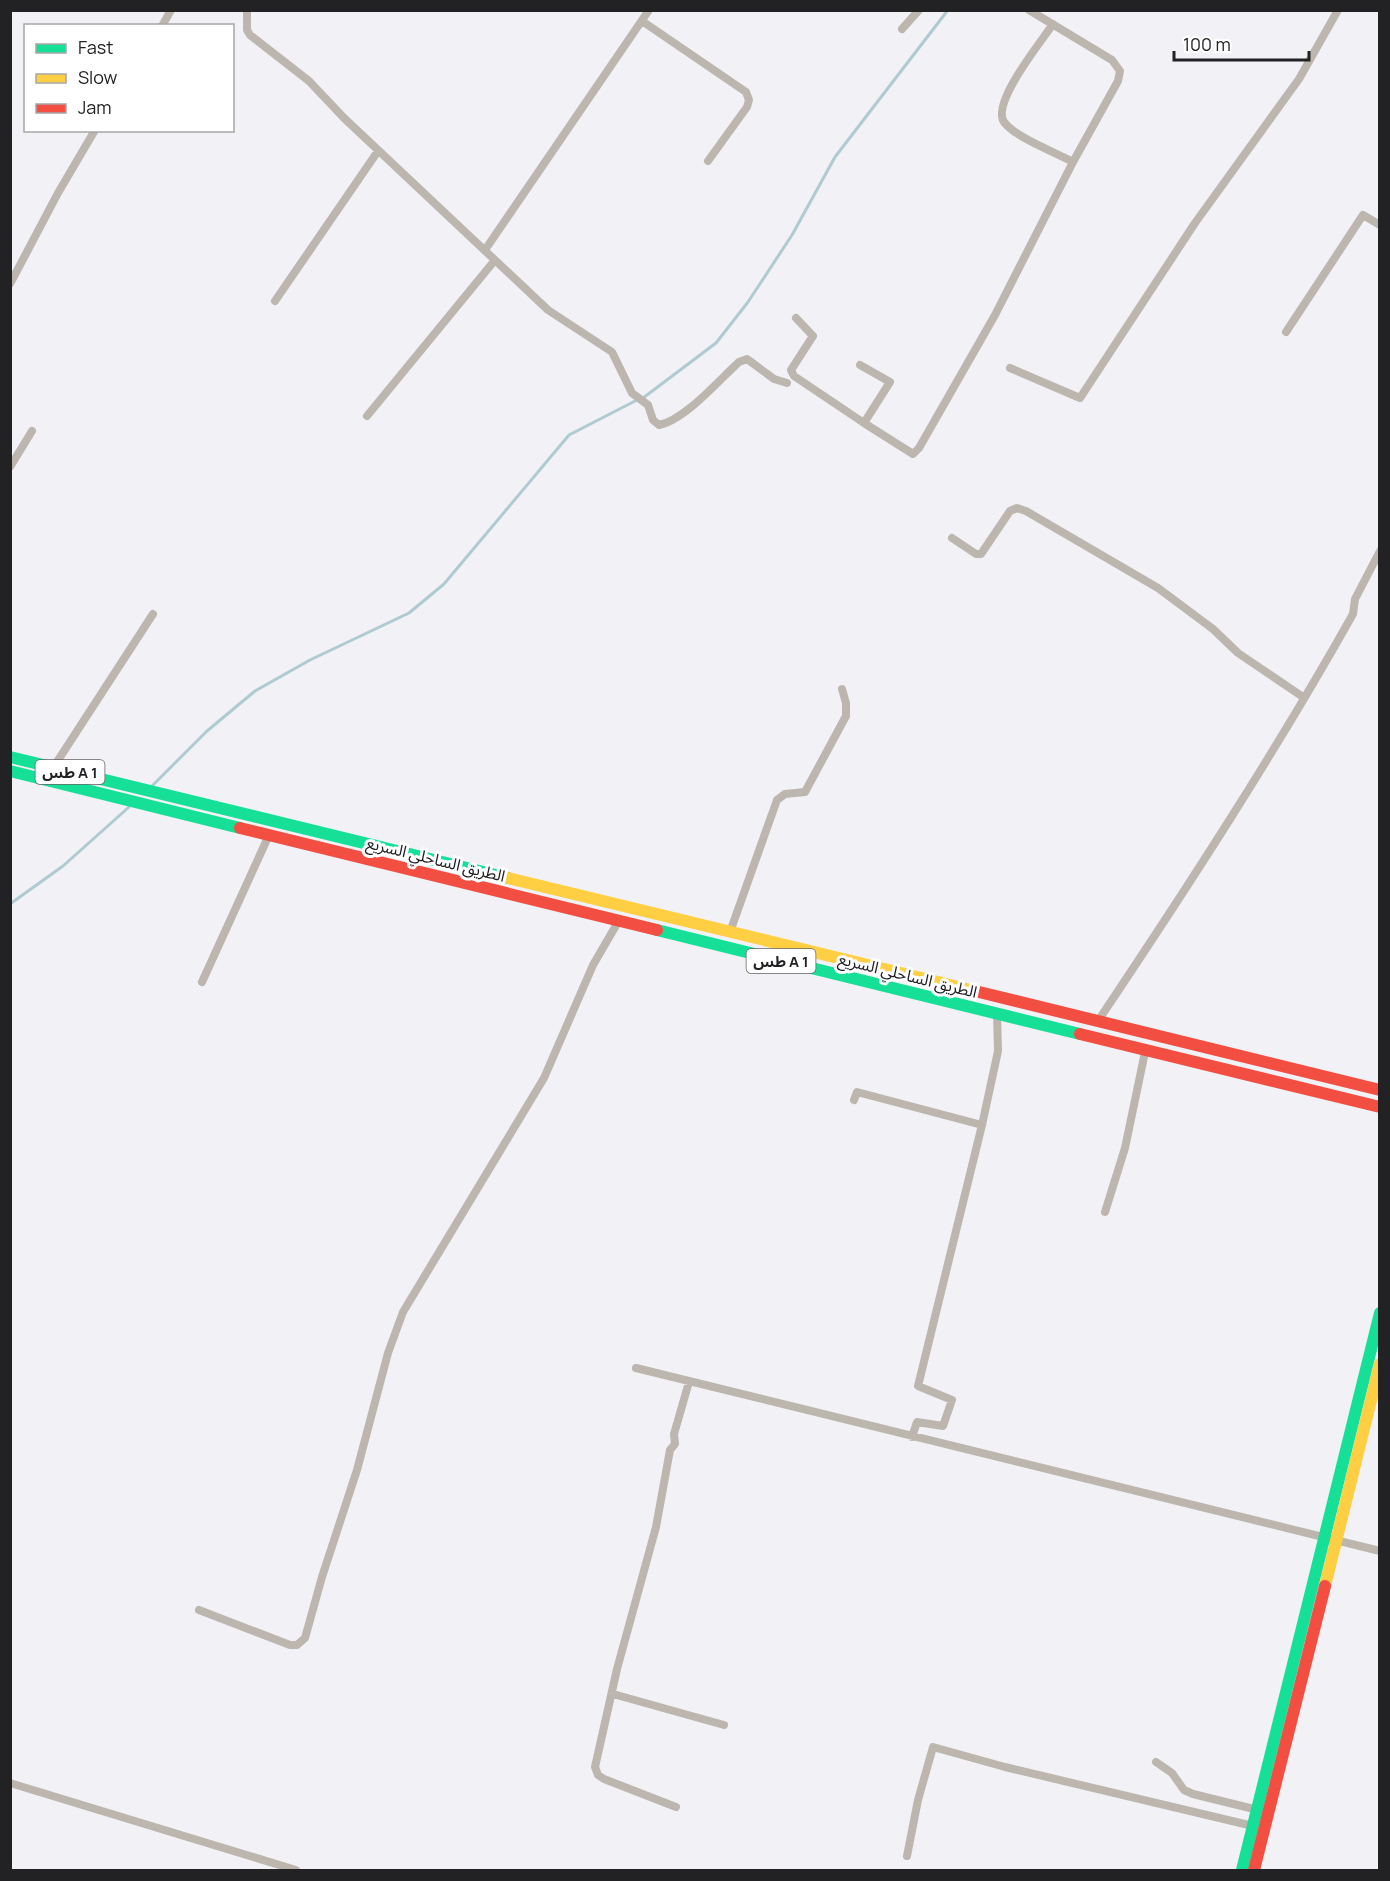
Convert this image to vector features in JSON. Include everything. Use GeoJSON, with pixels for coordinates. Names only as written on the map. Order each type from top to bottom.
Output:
{"type":"FeatureCollection","features":[{"type":"Feature","properties":{"kind":"main road","name":"طس A 1"},"geometry":{"type":"LineString","coordinates":[[10,757],[129,786],[186,807]]}},
{"type":"Feature","properties":{"kind":"main road","name":"طس A 1"},"geometry":{"type":"LineString","coordinates":[[10,771],[124,799],[186,807]]}},
{"type":"Feature","properties":{"kind":"main road","name":"الطريق الساحلي السريع"},"geometry":{"type":"LineString","coordinates":[[186,807],[730,932],[1380,1090]]}},
{"type":"Feature","properties":{"kind":"main road","name":"الطريق الساحلي السريع"},"geometry":{"type":"LineString","coordinates":[[186,807],[269,835],[997,1013],[1145,1052],[1380,1107]]}},
{"type":"Feature","properties":{"kind":"main road"},"geometry":{"type":"LineString","coordinates":[[1254,1870],[1263,1811],[1302,1650],[1323,1536],[1380,1312]]}},
{"type":"Feature","properties":{"kind":"main road"},"geometry":{"type":"LineString","coordinates":[[1302,1650],[1337,1539],[1380,1364]]}},
{"type":"Feature","properties":{"kind":"main road"},"geometry":{"type":"LineString","coordinates":[[1346,1448],[1359,1450]]}},
{"type":"Feature","properties":{"kind":"main road"},"geometry":{"type":"LineString","coordinates":[[1242,1870],[1252,1826],[1263,1811]]}},
{"type":"Feature","properties":{"kind":"street"},"geometry":{"type":"LineString","coordinates":[[163,24],[171,10]]}},
{"type":"Feature","properties":{"kind":"street"},"geometry":{"type":"LineString","coordinates":[[247,10],[247,30],[250,35],[309,81],[378,151],[548,310],[612,352],[632,393],[648,405],[653,420],[659,425],[681,414],[739,362],[747,359],[774,379],[787,384]]}},
{"type":"Feature","properties":{"kind":"street"},"geometry":{"type":"LineString","coordinates":[[485,250],[649,10]]}},
{"type":"Feature","properties":{"kind":"street"},"geometry":{"type":"LineString","coordinates":[[902,29],[919,10]]}},
{"type":"Feature","properties":{"kind":"street"},"geometry":{"type":"LineString","coordinates":[[796,318],[813,336],[791,370],[794,376],[913,453],[919,448],[995,315],[1073,162],[1110,97],[1120,71],[1112,60],[1029,10]]}},
{"type":"Feature","properties":{"kind":"street"},"geometry":{"type":"LineString","coordinates":[[1010,368],[1080,398],[1195,223],[1299,79],[1338,10]]}},
{"type":"Feature","properties":{"kind":"street"},"geometry":{"type":"LineString","coordinates":[[642,21],[746,92],[749,100],[747,108],[708,161]]}},
{"type":"Feature","properties":{"kind":"street"},"geometry":{"type":"LineString","coordinates":[[1053,24],[1006,93],[1002,117],[1016,131],[1073,162]]}},
{"type":"Feature","properties":{"kind":"street"},"geometry":{"type":"LineString","coordinates":[[10,284],[58,193],[94,132]]}},
{"type":"Feature","properties":{"kind":"street"},"geometry":{"type":"LineString","coordinates":[[275,301],[378,151]]}},
{"type":"Feature","properties":{"kind":"street"},"geometry":{"type":"LineString","coordinates":[[1286,332],[1363,215],[1380,225]]}},
{"type":"Feature","properties":{"kind":"street"},"geometry":{"type":"LineString","coordinates":[[367,416],[495,260]]}},
{"type":"Feature","properties":{"kind":"street"},"geometry":{"type":"LineString","coordinates":[[860,365],[890,382],[864,423]]}},
{"type":"Feature","properties":{"kind":"street"},"geometry":{"type":"LineString","coordinates":[[10,467],[32,431]]}},
{"type":"Feature","properties":{"kind":"street"},"geometry":{"type":"LineString","coordinates":[[952,538],[976,554],[981,554],[1010,511],[1017,508],[1026,511],[1158,588],[1214,629],[1238,653],[1303,697]]}},
{"type":"Feature","properties":{"kind":"street"},"geometry":{"type":"LineString","coordinates":[[1098,1021],[1194,875],[1353,614],[1355,599],[1380,551]]}},
{"type":"Feature","properties":{"kind":"street"},"geometry":{"type":"LineString","coordinates":[[53,768],[153,614]]}},
{"type":"Feature","properties":{"kind":"street"},"geometry":{"type":"LineString","coordinates":[[730,932],[777,801],[785,794],[805,792],[846,716],[846,703],[842,689]]}},
{"type":"Feature","properties":{"kind":"street"},"geometry":{"type":"LineString","coordinates":[[202,981],[269,835]]}},
{"type":"Feature","properties":{"kind":"street"},"geometry":{"type":"LineString","coordinates":[[199,1610],[290,1645],[297,1646],[305,1638],[357,1470],[387,1353],[403,1312],[544,1078],[593,965],[618,922]]}},
{"type":"Feature","properties":{"kind":"street"},"geometry":{"type":"LineString","coordinates":[[912,1437],[917,1422],[943,1426],[952,1400],[918,1386],[998,1051],[997,1013]]}},
{"type":"Feature","properties":{"kind":"street"},"geometry":{"type":"LineString","coordinates":[[1105,1212],[1125,1148],[1145,1052]]}},
{"type":"Feature","properties":{"kind":"street"},"geometry":{"type":"LineString","coordinates":[[854,1100],[857,1092],[982,1125]]}},
{"type":"Feature","properties":{"kind":"street"},"geometry":{"type":"LineString","coordinates":[[636,1368],[1380,1551]]}},
{"type":"Feature","properties":{"kind":"street"},"geometry":{"type":"LineString","coordinates":[[676,1807],[615,1785],[598,1775],[595,1763],[613,1694],[617,1669],[656,1527],[670,1450],[675,1444],[674,1434],[689,1382]]}},
{"type":"Feature","properties":{"kind":"street"},"geometry":{"type":"LineString","coordinates":[[613,1694],[724,1725]]}},
{"type":"Feature","properties":{"kind":"street"},"geometry":{"type":"LineString","coordinates":[[907,1856],[918,1800],[933,1747],[1005,1767],[1252,1826]]}},
{"type":"Feature","properties":{"kind":"street"},"geometry":{"type":"LineString","coordinates":[[1156,1762],[1172,1773],[1184,1790],[1263,1811]]}},
{"type":"Feature","properties":{"kind":"street"},"geometry":{"type":"LineString","coordinates":[[10,1783],[296,1870]]}},
{"type":"Feature","properties":{"kind":"waterway"},"geometry":{"type":"LineString","coordinates":[[643,398],[716,343],[748,302],[792,235],[835,157],[948,10]]}},
{"type":"Feature","properties":{"kind":"waterway"},"geometry":{"type":"LineString","coordinates":[[152,786],[207,731],[255,691],[310,660],[409,613],[444,584],[569,435],[637,400]]}},
{"type":"Feature","properties":{"kind":"waterway"},"geometry":{"type":"LineString","coordinates":[[10,904],[63,866],[129,807]]}},
{"type":"Feature","properties":{"kind":"traffic: fast"},"geometry":{"type":"LineString","coordinates":[[10,757],[508,878]]}},
{"type":"Feature","properties":{"kind":"traffic: fast"},"geometry":{"type":"LineString","coordinates":[[10,771],[240,828]]}},
{"type":"Feature","properties":{"kind":"traffic: fast"},"geometry":{"type":"LineString","coordinates":[[657,930],[1080,1034]]}},
{"type":"Feature","properties":{"kind":"traffic: fast"},"geometry":{"type":"LineString","coordinates":[[1242,1870],[1380,1313]]}},
{"type":"Feature","properties":{"kind":"traffic: slow"},"geometry":{"type":"LineString","coordinates":[[508,878],[975,991]]}},
{"type":"Feature","properties":{"kind":"traffic: slow"},"geometry":{"type":"LineString","coordinates":[[1325,1586],[1380,1364]]}},
{"type":"Feature","properties":{"kind":"traffic: jam"},"geometry":{"type":"LineString","coordinates":[[240,828],[657,930]]}},
{"type":"Feature","properties":{"kind":"traffic: jam"},"geometry":{"type":"LineString","coordinates":[[975,991],[1380,1090]]}},
{"type":"Feature","properties":{"kind":"traffic: jam"},"geometry":{"type":"LineString","coordinates":[[1080,1034],[1380,1107]]}},
{"type":"Feature","properties":{"kind":"traffic: jam"},"geometry":{"type":"LineString","coordinates":[[1254,1870],[1325,1586]]}}]}
